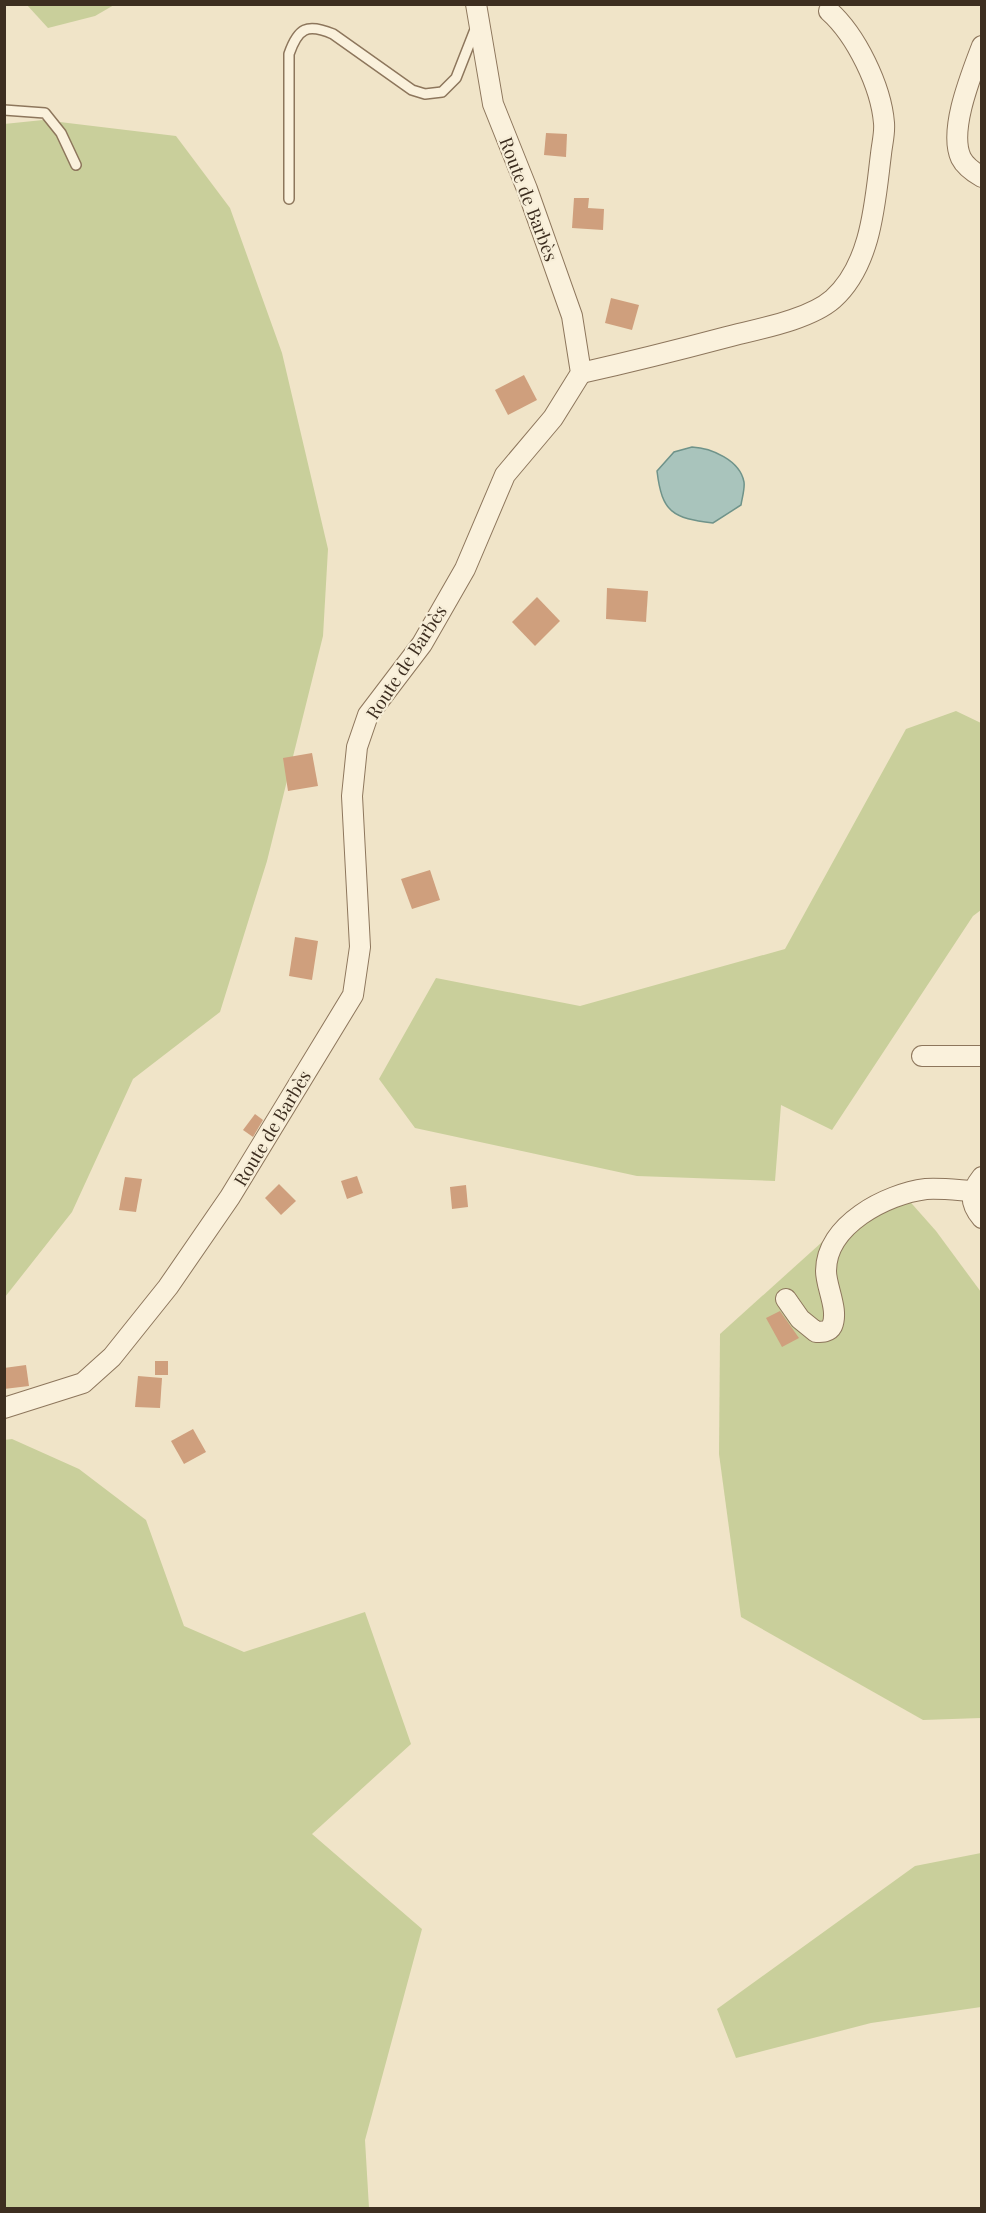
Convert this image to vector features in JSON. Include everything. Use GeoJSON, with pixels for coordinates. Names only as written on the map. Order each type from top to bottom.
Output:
{"type":"FeatureCollection","features":[{"type":"Feature","properties":{"kind":"street"},"geometry":{"type":"LineString","coordinates":[[581,373],[772,326],[808,313],[833,299],[847,281],[859,260],[873,218],[885,123],[868,63],[839,20],[829,11]]}},
{"type":"Feature","properties":{"kind":"street","name":"Route de Barbès"},"geometry":{"type":"LineString","coordinates":[[4,1408],[82,1383],[112,1357],[168,1287],[230,1197],[353,995],[360,947],[352,796],[357,747],[368,716],[422,644],[465,569],[505,475],[553,418],[581,373],[572,316],[527,189],[493,104],[477,13]]}},
{"type":"Feature","properties":{"kind":"street"},"geometry":{"type":"LineString","coordinates":[[981,46],[960,107],[959,144],[961,159],[981,177]]}},
{"type":"Feature","properties":{"kind":"street"},"geometry":{"type":"LineString","coordinates":[[922,1056],[981,1056]]}},
{"type":"Feature","properties":{"kind":"street"},"geometry":{"type":"LineString","coordinates":[[786,1299],[800,1319],[816,1332],[826,1331],[832,1326],[834,1315],[826,1269],[835,1240],[859,1213],[883,1202],[926,1189],[977,1184],[971,1203],[981,1218]]}},
{"type":"Feature","properties":{"kind":"lane"},"geometry":{"type":"LineString","coordinates":[[289,199],[289,54],[295,36],[305,29],[318,28],[333,34],[412,90],[424,94],[442,92],[456,78],[477,13]]}},
{"type":"Feature","properties":{"kind":"lane"},"geometry":{"type":"LineString","coordinates":[[4,110],[45,113],[61,133],[76,165]]}},
{"type":"Feature","properties":{"kind":"green space"},"geometry":{"type":"Polygon","coordinates":[[[27,5],[114,5],[95,16],[48,28],[27,5]]]}},
{"type":"Feature","properties":{"kind":"green space"},"geometry":{"type":"Polygon","coordinates":[[[43,120],[176,136],[230,208],[282,353],[328,549],[323,636],[267,861],[220,1012],[133,1079],[72,1212],[5,1297],[4,124],[43,120]]]}},
{"type":"Feature","properties":{"kind":"green space"},"geometry":{"type":"Polygon","coordinates":[[[956,711],[981,723],[981,910],[973,916],[832,1130],[781,1105],[775,1181],[637,1176],[415,1128],[379,1079],[436,978],[580,1006],[785,949],[906,729],[956,711]]]}},
{"type":"Feature","properties":{"kind":"green space"},"geometry":{"type":"Polygon","coordinates":[[[905,1196],[936,1231],[981,1292],[981,1718],[923,1720],[741,1617],[719,1454],[720,1334],[821,1243],[905,1196]]]}},
{"type":"Feature","properties":{"kind":"green space"},"geometry":{"type":"Polygon","coordinates":[[[12,1439],[79,1469],[146,1520],[184,1626],[244,1652],[365,1612],[411,1744],[312,1834],[422,1929],[365,2140],[369,2208],[5,2208],[4,1440],[12,1439]]]}},
{"type":"Feature","properties":{"kind":"green space"},"geometry":{"type":"Polygon","coordinates":[[[981,1853],[981,2007],[871,2023],[736,2058],[717,2009],[915,1866],[981,1853]]]}},
{"type":"Feature","properties":{"kind":"water"},"geometry":{"type":"Polygon","coordinates":[[[692,447],[708,450],[724,457],[737,467],[744,482],[741,505],[713,523],[688,519],[679,515],[666,505],[662,496],[657,471],[674,452],[692,447]]]}},
{"type":"Feature","properties":{"kind":"building"},"geometry":{"type":"Polygon","coordinates":[[[546,133],[567,134],[566,157],[544,155],[546,133]]]}},
{"type":"Feature","properties":{"kind":"building"},"geometry":{"type":"Polygon","coordinates":[[[574,198],[589,198],[588,208],[604,209],[603,230],[572,228],[574,198]]]}},
{"type":"Feature","properties":{"kind":"building"},"geometry":{"type":"Polygon","coordinates":[[[611,298],[639,305],[632,330],[605,323],[611,298]]]}},
{"type":"Feature","properties":{"kind":"building"},"geometry":{"type":"Polygon","coordinates":[[[524,375],[537,400],[508,415],[495,390],[524,375]]]}},
{"type":"Feature","properties":{"kind":"building"},"geometry":{"type":"Polygon","coordinates":[[[607,588],[648,591],[646,622],[606,619],[607,588]]]}},
{"type":"Feature","properties":{"kind":"building"},"geometry":{"type":"Polygon","coordinates":[[[537,597],[560,621],[535,646],[512,622],[537,597]]]}},
{"type":"Feature","properties":{"kind":"building"},"geometry":{"type":"Polygon","coordinates":[[[312,753],[318,786],[288,791],[283,758],[312,753]]]}},
{"type":"Feature","properties":{"kind":"building"},"geometry":{"type":"Polygon","coordinates":[[[430,870],[440,900],[412,909],[401,879],[430,870]]]}},
{"type":"Feature","properties":{"kind":"building"},"geometry":{"type":"Polygon","coordinates":[[[295,937],[318,941],[312,980],[289,976],[295,937]]]}},
{"type":"Feature","properties":{"kind":"building"},"geometry":{"type":"Polygon","coordinates":[[[255,1114],[263,1120],[253,1137],[243,1130],[255,1114]]]}},
{"type":"Feature","properties":{"kind":"building"},"geometry":{"type":"Polygon","coordinates":[[[357,1176],[363,1193],[347,1199],[341,1181],[357,1176]]]}},
{"type":"Feature","properties":{"kind":"building"},"geometry":{"type":"Polygon","coordinates":[[[125,1177],[142,1179],[136,1212],[119,1210],[125,1177]]]}},
{"type":"Feature","properties":{"kind":"building"},"geometry":{"type":"Polygon","coordinates":[[[279,1184],[296,1201],[281,1215],[265,1198],[279,1184]]]}},
{"type":"Feature","properties":{"kind":"building"},"geometry":{"type":"Polygon","coordinates":[[[466,1185],[468,1207],[452,1209],[450,1187],[466,1185]]]}},
{"type":"Feature","properties":{"kind":"building"},"geometry":{"type":"Polygon","coordinates":[[[780,1311],[799,1338],[782,1347],[766,1318],[780,1311]]]}},
{"type":"Feature","properties":{"kind":"building"},"geometry":{"type":"Polygon","coordinates":[[[155,1361],[168,1361],[168,1375],[155,1375],[155,1361]]]}},
{"type":"Feature","properties":{"kind":"building"},"geometry":{"type":"Polygon","coordinates":[[[26,1365],[29,1386],[4,1389],[4,1368],[26,1365]]]}},
{"type":"Feature","properties":{"kind":"building"},"geometry":{"type":"Polygon","coordinates":[[[138,1376],[162,1378],[160,1408],[135,1407],[138,1376]]]}},
{"type":"Feature","properties":{"kind":"building"},"geometry":{"type":"Polygon","coordinates":[[[193,1429],[206,1452],[184,1464],[171,1441],[193,1429]]]}}]}
